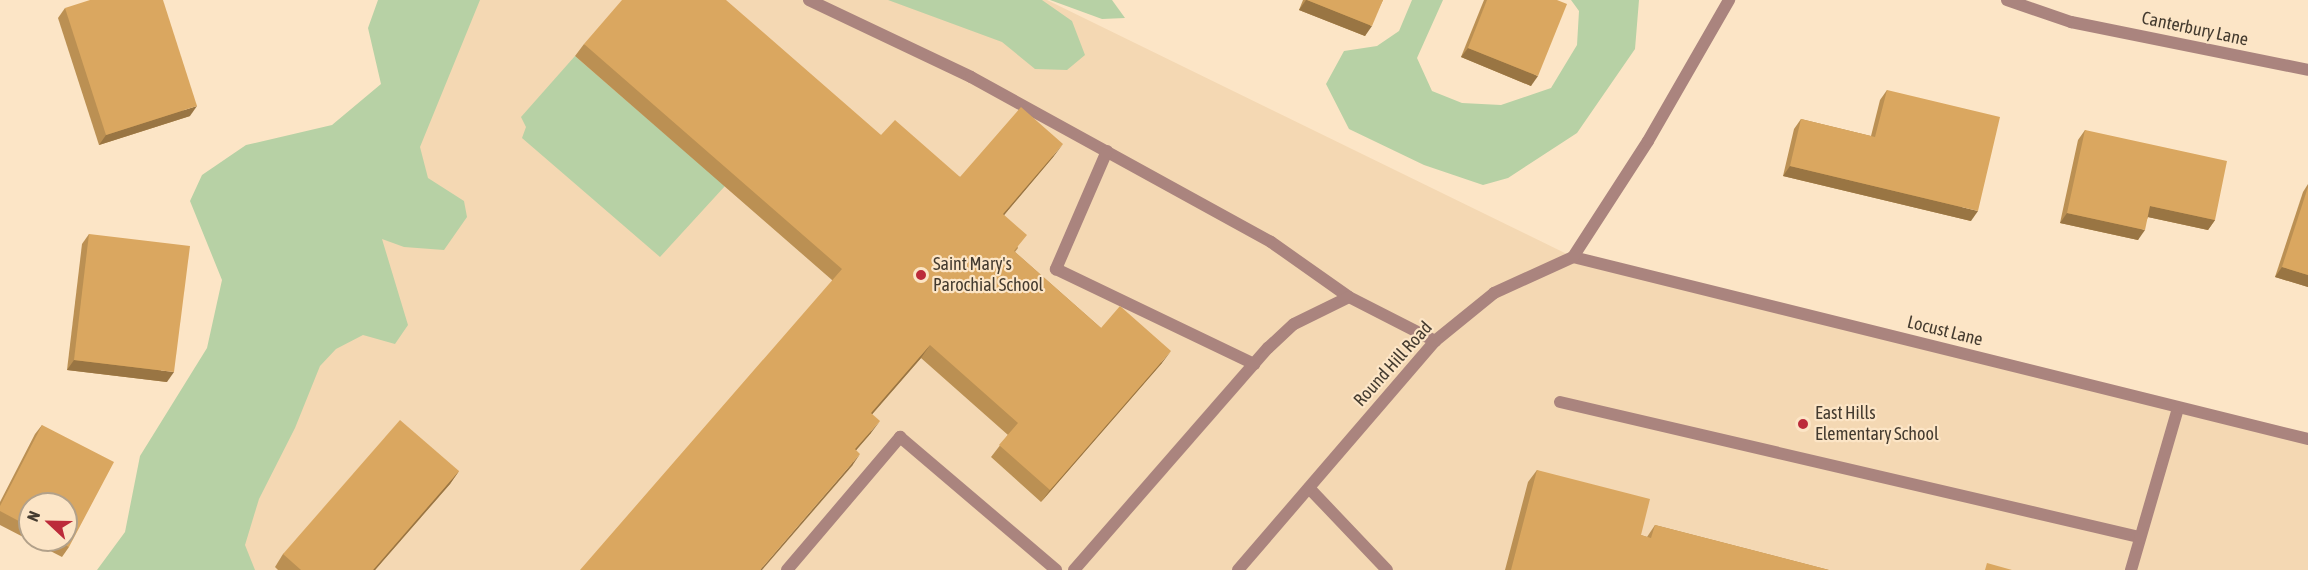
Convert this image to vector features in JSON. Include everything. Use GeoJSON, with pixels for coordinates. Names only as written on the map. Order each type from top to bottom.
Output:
{"type":"FeatureCollection","features":[{"type":"Feature","properties":{"kind":"street"},"geometry":{"type":"LineString","coordinates":[[809,0],[971,78],[1271,242],[1349,297],[1436,341]]}},
{"type":"Feature","properties":{"kind":"street"},"geometry":{"type":"LineString","coordinates":[[1574,257],[1648,141],[1729,0]]}},
{"type":"Feature","properties":{"kind":"street","name":"Canterbury Lane"},"geometry":{"type":"LineString","coordinates":[[2007,0],[2071,22],[2308,70]]}},
{"type":"Feature","properties":{"kind":"street"},"geometry":{"type":"LineString","coordinates":[[1107,152],[1056,269],[1254,364]]}},
{"type":"Feature","properties":{"kind":"street","name":"Round Hill Road"},"geometry":{"type":"LineString","coordinates":[[1238,570],[1436,341],[1494,293],[1574,257]]}},
{"type":"Feature","properties":{"kind":"street","name":"Locust Lane"},"geometry":{"type":"LineString","coordinates":[[1574,257],[2308,439]]}},
{"type":"Feature","properties":{"kind":"street"},"geometry":{"type":"LineString","coordinates":[[1074,570],[1254,364],[1294,324],[1318,309],[1349,297]]}},
{"type":"Feature","properties":{"kind":"street"},"geometry":{"type":"LineString","coordinates":[[1560,402],[2139,537]]}},
{"type":"Feature","properties":{"kind":"street"},"geometry":{"type":"LineString","coordinates":[[2131,570],[2178,408]]}},
{"type":"Feature","properties":{"kind":"street"},"geometry":{"type":"LineString","coordinates":[[787,570],[900,437],[1056,570]]}},
{"type":"Feature","properties":{"kind":"street"},"geometry":{"type":"LineString","coordinates":[[1309,488],[1388,570]]}},
{"type":"Feature","properties":{"kind":"shaded area","name":"Saint Mary's Parochial School"},"geometry":{"type":"Polygon","coordinates":[[[464,0],[1047,0],[1573,257],[2308,439],[2308,570],[139,570],[464,0]]]}},
{"type":"Feature","properties":{"kind":"green space"},"geometry":{"type":"Polygon","coordinates":[[[378,0],[480,0],[420,147],[428,178],[464,201],[467,217],[444,250],[404,247],[382,239],[408,325],[395,344],[363,335],[336,349],[320,366],[295,428],[259,499],[245,545],[255,570],[97,570],[125,532],[140,456],[207,348],[222,280],[190,201],[202,175],[246,145],[332,125],[381,84],[368,28],[378,0]]]}},
{"type":"Feature","properties":{"kind":"green space"},"geometry":{"type":"Polygon","coordinates":[[[888,0],[1042,0],[1072,21],[1085,55],[1067,70],[1035,69],[1002,42],[888,0]]]}},
{"type":"Feature","properties":{"kind":"green space"},"geometry":{"type":"Polygon","coordinates":[[[1050,0],[1112,0],[1125,18],[1102,19],[1050,0]]]}},
{"type":"Feature","properties":{"kind":"green space"},"geometry":{"type":"Polygon","coordinates":[[[1412,0],[1443,0],[1417,58],[1432,91],[1462,103],[1501,105],[1551,88],[1577,45],[1579,11],[1571,0],[1639,0],[1635,49],[1577,133],[1508,178],[1483,185],[1424,165],[1349,129],[1326,84],[1344,51],[1377,46],[1399,31],[1412,0]]]}},
{"type":"Feature","properties":{"kind":"green space"},"geometry":{"type":"Polygon","coordinates":[[[575,56],[725,186],[660,257],[522,138],[526,127],[521,117],[575,56]]]}},
{"type":"Feature","properties":{"kind":"building"},"geometry":{"type":"Polygon","coordinates":[[[90,0],[163,0],[197,106],[106,135],[65,8],[90,0]]]}},
{"type":"Feature","properties":{"kind":"building"},"geometry":{"type":"Polygon","coordinates":[[[622,0],[726,0],[881,135],[895,120],[960,177],[1021,107],[1063,144],[1003,214],[1027,235],[1014,251],[1101,328],[1120,306],[1171,351],[1050,490],[999,445],[1018,423],[930,345],[871,413],[880,421],[855,449],[860,454],[760,570],[580,570],[842,269],[584,44],[622,0]]]}},
{"type":"Feature","properties":{"kind":"building"},"geometry":{"type":"Polygon","coordinates":[[[1307,0],[1383,0],[1372,26],[1307,0]]]}},
{"type":"Feature","properties":{"kind":"building"},"geometry":{"type":"Polygon","coordinates":[[[1487,0],[1557,0],[1567,4],[1538,76],[1468,48],[1487,0]]]}},
{"type":"Feature","properties":{"kind":"building"},"geometry":{"type":"Polygon","coordinates":[[[1887,90],[2000,117],[1978,211],[1790,166],[1801,119],[1875,137],[1887,90]]]}},
{"type":"Feature","properties":{"kind":"building"},"geometry":{"type":"Polygon","coordinates":[[[2085,130],[2227,161],[2215,220],[2150,206],[2145,230],[2067,213],[2085,130]]]}},
{"type":"Feature","properties":{"kind":"building"},"geometry":{"type":"Polygon","coordinates":[[[2308,187],[2308,275],[2282,267],[2308,187]]]}},
{"type":"Feature","properties":{"kind":"building"},"geometry":{"type":"Polygon","coordinates":[[[89,234],[190,246],[174,372],[74,360],[89,234]]]}},
{"type":"Feature","properties":{"kind":"building"},"geometry":{"type":"Polygon","coordinates":[[[400,420],[459,471],[373,570],[301,570],[283,554],[400,420]]]}},
{"type":"Feature","properties":{"kind":"building"},"geometry":{"type":"Polygon","coordinates":[[[42,425],[114,462],[78,530],[78,492],[18,492],[18,521],[0,511],[0,506],[42,425]]]}},
{"type":"Feature","properties":{"kind":"building"},"geometry":{"type":"Polygon","coordinates":[[[1537,470],[1650,499],[1641,535],[1651,538],[1655,525],[1829,570],[1511,570],[1537,470]]]}},
{"type":"Feature","properties":{"kind":"building"},"geometry":{"type":"Polygon","coordinates":[[[1987,563],[2012,570],[1985,570],[1987,563]]]}},
{"type":"Feature","properties":{"kind":"place","name":"Saint Mary's Parochial School"},"geometry":{"type":"Point","coordinates":[921,275]}},
{"type":"Feature","properties":{"kind":"place","name":"East Hills Elementary School"},"geometry":{"type":"Point","coordinates":[1803,424]}}]}
